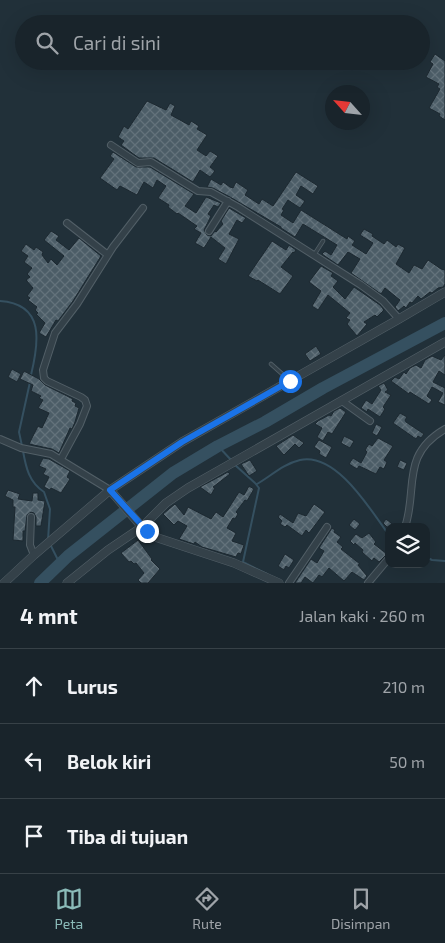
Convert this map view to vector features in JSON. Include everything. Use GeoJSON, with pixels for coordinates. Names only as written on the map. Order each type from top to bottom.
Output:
{"type":"FeatureCollection","features":[{"type":"Feature","properties":{"kind":"street"},"geometry":{"type":"LineString","coordinates":[[111,145],[136,162],[151,162],[198,191],[211,192],[228,201],[368,290],[393,310],[400,319]]}},
{"type":"Feature","properties":{"kind":"street"},"geometry":{"type":"LineString","coordinates":[[209,231],[228,201]]}},
{"type":"Feature","properties":{"kind":"street"},"geometry":{"type":"LineString","coordinates":[[61,459],[80,424],[87,406],[81,398],[47,382],[44,378],[43,370],[55,333],[77,304],[108,254],[143,208]]}},
{"type":"Feature","properties":{"kind":"street"},"geometry":{"type":"LineString","coordinates":[[67,223],[108,254]]}},
{"type":"Feature","properties":{"kind":"street"},"geometry":{"type":"LineString","coordinates":[[4,583],[36,553],[112,492],[182,442],[445,292]]}},
{"type":"Feature","properties":{"kind":"street"},"geometry":{"type":"LineString","coordinates":[[67,583],[140,523],[188,488],[445,342]]}},
{"type":"Feature","properties":{"kind":"street"},"geometry":{"type":"LineString","coordinates":[[342,400],[370,421]]}},
{"type":"Feature","properties":{"kind":"street"},"geometry":{"type":"LineString","coordinates":[[406,523],[414,466],[428,443],[437,433],[445,429]]}},
{"type":"Feature","properties":{"kind":"street"},"geometry":{"type":"LineString","coordinates":[[0,439],[21,448],[34,452],[46,452],[61,459],[112,492],[140,523],[158,538],[234,563],[279,583]]}},
{"type":"Feature","properties":{"kind":"street"},"geometry":{"type":"LineString","coordinates":[[31,517],[30,545],[36,553]]}},
{"type":"Feature","properties":{"kind":"street"},"geometry":{"type":"LineString","coordinates":[[289,583],[327,527]]}},
{"type":"Feature","properties":{"kind":"street"},"geometry":{"type":"LineString","coordinates":[[368,583],[385,563]]}},
{"type":"Feature","properties":{"kind":"lane"},"geometry":{"type":"LineString","coordinates":[[314,255],[323,240]]}},
{"type":"Feature","properties":{"kind":"lane"},"geometry":{"type":"LineString","coordinates":[[271,364],[290,381]]}},
{"type":"Feature","properties":{"kind":"building"},"geometry":{"type":"Polygon","coordinates":[[[435,54],[445,61],[445,120],[439,116],[440,114],[429,108],[440,89],[437,87],[439,84],[426,77],[433,64],[430,62],[435,54]]]}},
{"type":"Feature","properties":{"kind":"building"},"geometry":{"type":"Polygon","coordinates":[[[147,101],[166,110],[170,103],[175,106],[171,115],[189,125],[191,121],[199,126],[197,129],[207,135],[197,150],[206,156],[210,151],[218,156],[210,167],[215,171],[210,177],[200,170],[193,182],[154,158],[139,158],[121,145],[124,141],[118,137],[124,126],[128,129],[147,101]]]}},
{"type":"Feature","properties":{"kind":"building"},"geometry":{"type":"Polygon","coordinates":[[[113,152],[136,167],[150,167],[194,194],[185,206],[196,213],[206,197],[221,203],[218,207],[214,205],[208,214],[211,216],[204,230],[207,235],[211,236],[223,224],[221,221],[229,208],[246,218],[242,223],[237,220],[229,234],[239,239],[226,264],[218,259],[225,248],[211,237],[204,248],[195,243],[201,233],[194,229],[197,226],[177,214],[168,207],[169,205],[158,198],[166,186],[157,180],[153,188],[144,182],[137,195],[120,186],[117,190],[100,178],[114,159],[110,156],[113,152]]]}},
{"type":"Feature","properties":{"kind":"building"},"geometry":{"type":"Polygon","coordinates":[[[296,172],[318,186],[313,194],[301,186],[296,195],[305,201],[300,208],[288,200],[282,209],[284,210],[281,215],[293,223],[301,210],[347,239],[348,236],[355,241],[352,245],[366,254],[373,243],[360,235],[364,229],[384,244],[387,240],[396,247],[398,244],[405,248],[396,264],[409,273],[414,265],[422,269],[428,260],[445,270],[445,284],[443,287],[438,288],[432,293],[430,292],[421,299],[418,296],[406,308],[404,306],[398,311],[395,307],[400,300],[385,288],[381,294],[351,273],[360,259],[348,252],[338,265],[322,254],[325,251],[331,255],[337,245],[303,224],[295,237],[230,197],[207,187],[211,179],[221,185],[223,182],[233,188],[236,182],[248,190],[245,195],[259,204],[262,199],[273,206],[296,172]]]}},
{"type":"Feature","properties":{"kind":"building"},"geometry":{"type":"Polygon","coordinates":[[[51,231],[59,236],[56,240],[69,250],[79,238],[101,256],[73,301],[58,321],[56,320],[46,337],[39,333],[45,323],[36,314],[38,313],[35,310],[37,307],[28,300],[30,298],[27,296],[33,288],[26,280],[30,277],[27,274],[32,268],[24,262],[28,256],[21,251],[26,244],[34,250],[36,247],[43,252],[42,255],[48,263],[51,259],[57,265],[64,256],[44,240],[51,231]]]}},
{"type":"Feature","properties":{"kind":"building"},"geometry":{"type":"Polygon","coordinates":[[[272,241],[286,250],[289,245],[296,250],[281,267],[293,276],[280,294],[248,276],[272,241]]]}},
{"type":"Feature","properties":{"kind":"building"},"geometry":{"type":"Polygon","coordinates":[[[321,266],[333,273],[331,276],[338,281],[333,287],[345,299],[354,287],[380,305],[384,310],[377,317],[375,315],[364,322],[367,324],[357,336],[347,324],[350,320],[346,318],[350,313],[328,295],[318,310],[312,306],[321,291],[309,282],[321,266]]]}},
{"type":"Feature","properties":{"kind":"building"},"geometry":{"type":"Polygon","coordinates":[[[316,346],[321,354],[310,361],[305,354],[316,346]]]}},
{"type":"Feature","properties":{"kind":"building"},"geometry":{"type":"Polygon","coordinates":[[[445,355],[445,375],[439,371],[433,382],[445,388],[445,405],[438,402],[443,393],[432,387],[427,396],[432,400],[429,404],[410,392],[409,394],[391,381],[395,377],[399,379],[404,372],[406,374],[410,368],[416,365],[421,368],[425,360],[432,356],[441,360],[445,355]]]}},
{"type":"Feature","properties":{"kind":"building"},"geometry":{"type":"Polygon","coordinates":[[[12,369],[21,374],[17,382],[8,377],[12,369]]]}},
{"type":"Feature","properties":{"kind":"building"},"geometry":{"type":"Polygon","coordinates":[[[24,371],[39,379],[45,385],[73,399],[72,401],[76,403],[75,406],[79,408],[72,429],[70,428],[59,453],[52,449],[29,444],[38,426],[42,428],[49,413],[38,408],[43,400],[39,398],[41,396],[31,391],[33,385],[20,379],[24,371]]]}},
{"type":"Feature","properties":{"kind":"building"},"geometry":{"type":"Polygon","coordinates":[[[384,383],[388,390],[385,392],[391,395],[383,407],[385,409],[380,417],[368,409],[367,412],[361,408],[366,400],[372,404],[381,390],[378,386],[384,383]]]}},
{"type":"Feature","properties":{"kind":"building"},"geometry":{"type":"Polygon","coordinates":[[[340,408],[346,412],[332,434],[328,432],[323,441],[317,437],[322,428],[315,424],[329,415],[331,416],[334,411],[340,408]]]}},
{"type":"Feature","properties":{"kind":"building"},"geometry":{"type":"Polygon","coordinates":[[[400,413],[407,417],[406,422],[424,434],[421,438],[418,436],[416,439],[393,423],[400,413]]]}},
{"type":"Feature","properties":{"kind":"building"},"geometry":{"type":"Polygon","coordinates":[[[376,424],[382,427],[377,436],[372,433],[376,424]]]}},
{"type":"Feature","properties":{"kind":"building"},"geometry":{"type":"Polygon","coordinates":[[[293,435],[304,443],[299,448],[295,444],[284,455],[276,446],[293,435]]]}},
{"type":"Feature","properties":{"kind":"building"},"geometry":{"type":"Polygon","coordinates":[[[344,436],[354,441],[350,448],[341,443],[344,436]]]}},
{"type":"Feature","properties":{"kind":"building"},"geometry":{"type":"Polygon","coordinates":[[[378,438],[393,446],[384,460],[387,462],[384,469],[380,467],[376,474],[359,466],[357,469],[349,464],[353,458],[361,463],[369,444],[372,446],[378,438]]]}},
{"type":"Feature","properties":{"kind":"building"},"geometry":{"type":"Polygon","coordinates":[[[319,440],[332,447],[326,458],[319,454],[320,451],[314,447],[319,440]]]}},
{"type":"Feature","properties":{"kind":"building"},"geometry":{"type":"Polygon","coordinates":[[[43,458],[49,459],[70,471],[67,477],[70,479],[61,493],[44,487],[49,477],[43,474],[46,469],[39,466],[43,458]]]}},
{"type":"Feature","properties":{"kind":"building"},"geometry":{"type":"Polygon","coordinates":[[[250,460],[257,471],[249,476],[241,464],[250,460]]]}},
{"type":"Feature","properties":{"kind":"building"},"geometry":{"type":"Polygon","coordinates":[[[400,460],[407,463],[404,470],[397,467],[400,460]]]}},
{"type":"Feature","properties":{"kind":"building"},"geometry":{"type":"Polygon","coordinates":[[[228,472],[230,474],[213,487],[215,488],[211,495],[200,487],[228,472]]]}},
{"type":"Feature","properties":{"kind":"building"},"geometry":{"type":"Polygon","coordinates":[[[249,486],[254,489],[247,501],[245,500],[236,512],[238,514],[227,528],[236,533],[232,541],[244,545],[241,554],[238,553],[236,557],[202,547],[195,542],[194,544],[179,539],[187,526],[178,521],[174,525],[163,514],[175,504],[184,515],[188,507],[211,519],[216,512],[223,517],[239,492],[244,495],[249,486]]]}},
{"type":"Feature","properties":{"kind":"building"},"geometry":{"type":"Polygon","coordinates":[[[8,490],[20,494],[18,499],[32,501],[33,493],[38,493],[38,500],[45,501],[41,526],[36,526],[34,513],[31,512],[27,515],[25,531],[23,531],[23,541],[13,540],[15,507],[13,507],[13,500],[5,496],[8,490]]]}},
{"type":"Feature","properties":{"kind":"building"},"geometry":{"type":"Polygon","coordinates":[[[314,504],[325,512],[309,533],[306,530],[302,536],[287,525],[285,527],[280,524],[282,521],[278,517],[280,514],[293,523],[298,513],[306,516],[314,504]]]}},
{"type":"Feature","properties":{"kind":"building"},"geometry":{"type":"Polygon","coordinates":[[[354,519],[360,524],[355,530],[349,525],[354,519]]]}},
{"type":"Feature","properties":{"kind":"building"},"geometry":{"type":"Polygon","coordinates":[[[386,519],[391,523],[385,523],[385,525],[383,523],[386,519]]]}},
{"type":"Feature","properties":{"kind":"building"},"geometry":{"type":"Polygon","coordinates":[[[332,528],[341,537],[337,542],[343,547],[341,549],[360,564],[358,565],[367,576],[364,580],[352,572],[344,581],[329,568],[322,577],[319,575],[313,583],[305,577],[301,583],[295,583],[311,559],[317,563],[324,551],[319,548],[332,528]]]}},
{"type":"Feature","properties":{"kind":"building"},"geometry":{"type":"Polygon","coordinates":[[[369,533],[376,542],[374,544],[385,552],[385,556],[379,562],[374,558],[372,561],[362,552],[363,550],[350,541],[356,534],[362,538],[369,533]]]}},
{"type":"Feature","properties":{"kind":"building"},"geometry":{"type":"Polygon","coordinates":[[[138,540],[151,560],[160,569],[148,583],[141,583],[138,580],[144,573],[136,563],[129,562],[121,553],[138,540]]]}},
{"type":"Feature","properties":{"kind":"building"},"geometry":{"type":"Polygon","coordinates":[[[285,554],[294,560],[289,568],[286,566],[284,570],[278,566],[285,554]]]}},
{"type":"Feature","properties":{"kind":"waterway"},"geometry":{"type":"LineString","coordinates":[[0,301],[15,304],[25,309],[32,317],[37,338],[31,375]]}},
{"type":"Feature","properties":{"kind":"waterway"},"geometry":{"type":"LineString","coordinates":[[40,583],[68,556],[173,473],[323,388],[445,323]]}},
{"type":"Feature","properties":{"kind":"waterway"},"geometry":{"type":"LineString","coordinates":[[22,446],[19,432],[30,382]]}},
{"type":"Feature","properties":{"kind":"waterway"},"geometry":{"type":"LineString","coordinates":[[218,446],[232,461]]}},
{"type":"Feature","properties":{"kind":"waterway"},"geometry":{"type":"LineString","coordinates":[[23,451],[29,474],[35,484],[44,492],[50,509],[48,540]]}},
{"type":"Feature","properties":{"kind":"waterway"},"geometry":{"type":"LineString","coordinates":[[257,484],[294,462],[314,460],[327,465],[340,474],[363,499],[385,529]]}},
{"type":"Feature","properties":{"kind":"waterway"},"geometry":{"type":"LineString","coordinates":[[235,465],[259,488],[243,562],[267,574]]}},
{"type":"Feature","properties":{"kind":"waterway"},"geometry":{"type":"LineString","coordinates":[[50,544],[60,564]]}},
{"type":"Feature","properties":{"kind":"waterway"},"geometry":{"type":"LineString","coordinates":[[430,559],[445,561]]}},
{"type":"Feature","properties":{"kind":"route"},"geometry":{"type":"LineString","coordinates":[[147,531],[110,490],[182,442],[290,381]]}}]}
